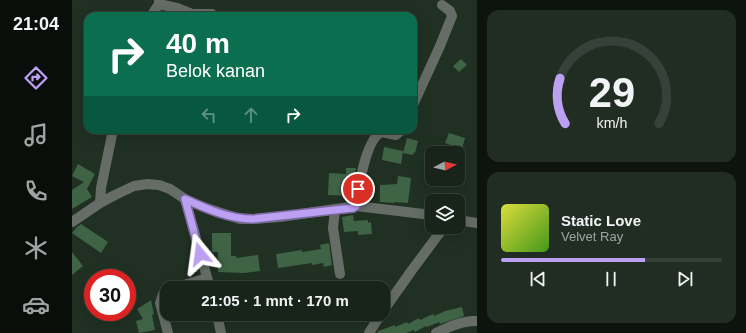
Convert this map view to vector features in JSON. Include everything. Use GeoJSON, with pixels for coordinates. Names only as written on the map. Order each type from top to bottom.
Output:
{"type":"FeatureCollection","features":[{"type":"Feature","properties":{"kind":"street"},"geometry":{"type":"LineString","coordinates":[[153,12],[159,2],[187,12]]}},
{"type":"Feature","properties":{"kind":"street"},"geometry":{"type":"LineString","coordinates":[[417,96],[452,16],[450,11],[442,5]]}},
{"type":"Feature","properties":{"kind":"street"},"geometry":{"type":"LineString","coordinates":[[100,203],[101,188],[112,134]]}},
{"type":"Feature","properties":{"kind":"street"},"geometry":{"type":"LineString","coordinates":[[356,206],[360,175],[376,135],[378,134]]}},
{"type":"Feature","properties":{"kind":"street"},"geometry":{"type":"LineString","coordinates":[[72,222],[100,203],[134,186],[147,184],[159,185],[170,189],[185,199],[203,207],[240,219],[253,219],[336,210],[356,206],[425,214]]}},
{"type":"Feature","properties":{"kind":"street"},"geometry":{"type":"LineString","coordinates":[[185,199],[207,281]]}},
{"type":"Feature","properties":{"kind":"street"},"geometry":{"type":"LineString","coordinates":[[336,210],[333,228],[340,274]]}},
{"type":"Feature","properties":{"kind":"street"},"geometry":{"type":"LineString","coordinates":[[465,221],[477,223]]}},
{"type":"Feature","properties":{"kind":"street"},"geometry":{"type":"LineString","coordinates":[[390,301],[439,234]]}},
{"type":"Feature","properties":{"kind":"street"},"geometry":{"type":"LineString","coordinates":[[165,321],[168,333]]}},
{"type":"Feature","properties":{"kind":"street"},"geometry":{"type":"LineString","coordinates":[[218,321],[221,333]]}},
{"type":"Feature","properties":{"kind":"street"},"geometry":{"type":"LineString","coordinates":[[369,333],[377,321]]}},
{"type":"Feature","properties":{"kind":"street"},"geometry":{"type":"LineString","coordinates":[[436,333],[458,324],[477,321]]}},
{"type":"Feature","properties":{"kind":"building"},"geometry":{"type":"Polygon","coordinates":[[[461,59],[467,65],[459,72],[453,66],[461,59]]]}},
{"type":"Feature","properties":{"kind":"building"},"geometry":{"type":"Polygon","coordinates":[[[449,133],[465,138],[463,146],[454,146],[445,143],[449,133]]]}},
{"type":"Feature","properties":{"kind":"building"},"geometry":{"type":"Polygon","coordinates":[[[407,138],[418,141],[415,153],[414,152],[413,155],[403,153],[407,138]]]}},
{"type":"Feature","properties":{"kind":"building"},"geometry":{"type":"Polygon","coordinates":[[[384,147],[403,151],[401,164],[382,160],[384,147]]]}},
{"type":"Feature","properties":{"kind":"building"},"geometry":{"type":"Polygon","coordinates":[[[78,164],[95,174],[87,189],[92,197],[72,209],[72,190],[84,182],[72,176],[78,164]]]}},
{"type":"Feature","properties":{"kind":"building"},"geometry":{"type":"Polygon","coordinates":[[[346,168],[356,168],[351,196],[328,195],[329,173],[346,174],[346,168]]]}},
{"type":"Feature","properties":{"kind":"building"},"geometry":{"type":"Polygon","coordinates":[[[398,176],[411,178],[408,203],[380,202],[380,185],[397,184],[398,176]]]}},
{"type":"Feature","properties":{"kind":"building"},"geometry":{"type":"Polygon","coordinates":[[[353,215],[354,221],[368,220],[368,223],[371,222],[372,234],[358,235],[358,231],[344,232],[342,217],[353,215]]]}},
{"type":"Feature","properties":{"kind":"building"},"geometry":{"type":"Polygon","coordinates":[[[81,224],[108,242],[101,253],[72,233],[81,224]]]}},
{"type":"Feature","properties":{"kind":"building"},"geometry":{"type":"Polygon","coordinates":[[[212,233],[231,233],[231,256],[236,256],[236,258],[258,255],[260,271],[244,273],[218,272],[218,252],[212,252],[212,233]]]}},
{"type":"Feature","properties":{"kind":"building"},"geometry":{"type":"Polygon","coordinates":[[[329,243],[332,265],[324,267],[323,263],[312,265],[312,263],[278,268],[276,254],[321,249],[320,245],[329,243]]]}},
{"type":"Feature","properties":{"kind":"building"},"geometry":{"type":"Polygon","coordinates":[[[72,252],[83,266],[72,275],[72,252]]]}},
{"type":"Feature","properties":{"kind":"building"},"geometry":{"type":"Polygon","coordinates":[[[151,300],[155,330],[139,333],[136,321],[143,319],[137,309],[151,300]]]}},
{"type":"Feature","properties":{"kind":"building"},"geometry":{"type":"Polygon","coordinates":[[[462,307],[464,316],[440,324],[439,322],[427,327],[426,326],[415,332],[414,330],[406,333],[377,333],[378,331],[395,325],[395,327],[407,322],[408,324],[419,318],[420,320],[433,314],[434,316],[445,311],[462,307]]]}},
{"type":"Feature","properties":{"kind":"route"},"geometry":{"type":"LineString","coordinates":[[200,254],[185,199],[229,216],[240,219],[253,219],[353,208],[356,206],[358,189]]}}]}
